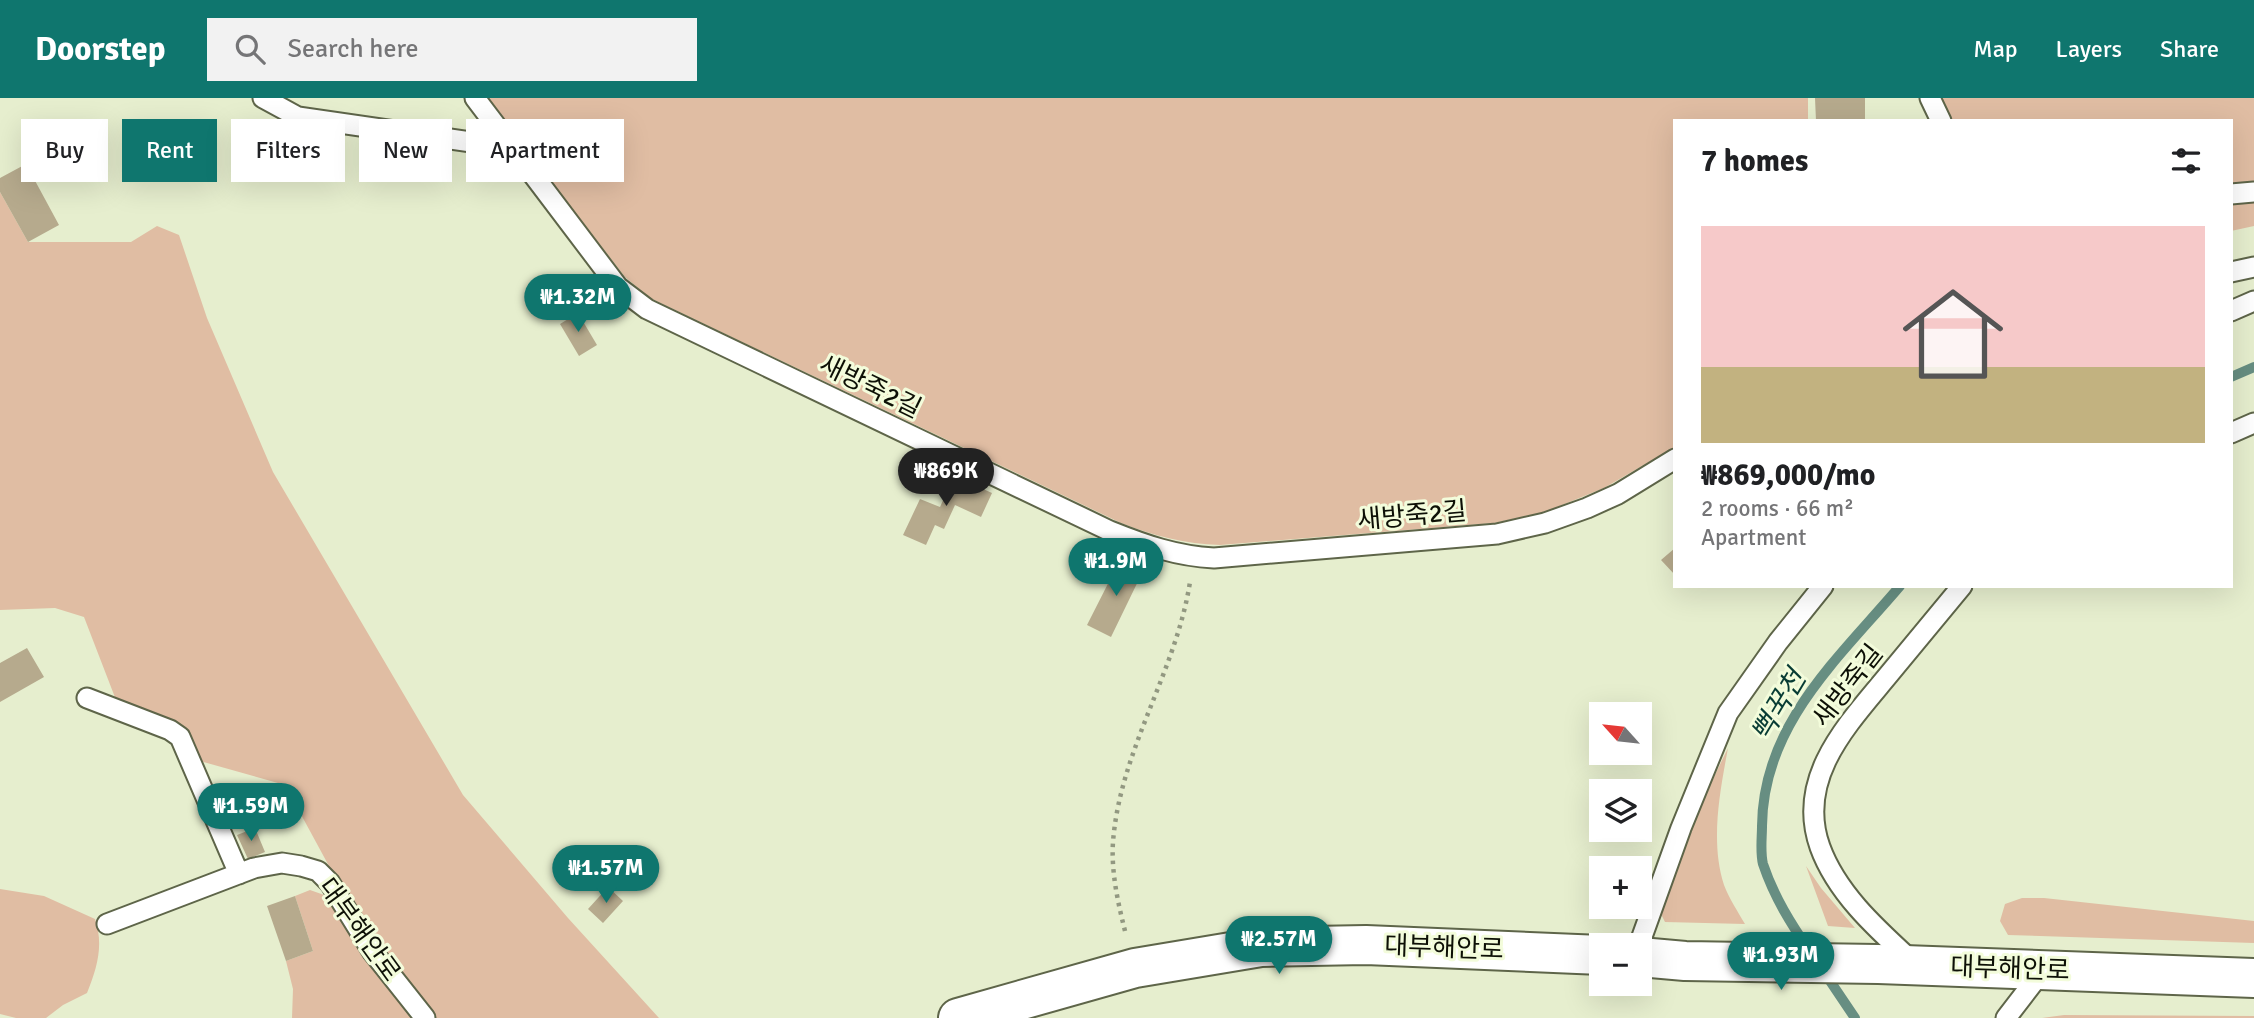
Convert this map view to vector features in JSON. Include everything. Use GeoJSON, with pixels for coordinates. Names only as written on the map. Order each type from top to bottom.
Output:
{"type":"FeatureCollection","features":[{"type":"Feature","properties":{"kind":"street","name":"대부해안로"},"geometry":{"type":"LineString","coordinates":[[958,1018],[1135,968],[1261,947],[1366,945],[1589,954]]}},
{"type":"Feature","properties":{"kind":"street","name":"대부해안로"},"geometry":{"type":"LineString","coordinates":[[1652,958],[2254,978]]}},
{"type":"Feature","properties":{"kind":"lane"},"geometry":{"type":"LineString","coordinates":[[263,98],[298,117],[466,141]]}},
{"type":"Feature","properties":{"kind":"lane","name":"새방죽2길"},"geometry":{"type":"LineString","coordinates":[[475,98],[491,119]]}},
{"type":"Feature","properties":{"kind":"lane"},"geometry":{"type":"LineString","coordinates":[[1930,98],[1940,119]]}},
{"type":"Feature","properties":{"kind":"lane","name":"새방죽2길"},"geometry":{"type":"LineString","coordinates":[[539,182],[618,287],[647,309],[1110,531],[1153,548],[1194,557],[1227,557],[1497,534],[1545,523],[1587,508],[1618,494],[1673,460]]}},
{"type":"Feature","properties":{"kind":"lane"},"geometry":{"type":"LineString","coordinates":[[2233,194],[2254,192]]}},
{"type":"Feature","properties":{"kind":"lane"},"geometry":{"type":"LineString","coordinates":[[2233,272],[2254,267]]}},
{"type":"Feature","properties":{"kind":"lane"},"geometry":{"type":"LineString","coordinates":[[2233,310],[2254,301]]}},
{"type":"Feature","properties":{"kind":"lane"},"geometry":{"type":"LineString","coordinates":[[2233,432],[2254,423]]}},
{"type":"Feature","properties":{"kind":"lane"},"geometry":{"type":"LineString","coordinates":[[1643,933],[1681,828],[1728,713],[1778,642],[1821,588]]}},
{"type":"Feature","properties":{"kind":"lane","name":"새방죽길"},"geometry":{"type":"LineString","coordinates":[[1917,966],[1854,905],[1831,870],[1815,831],[1814,802],[1820,775],[1837,738],[1960,588]]}},
{"type":"Feature","properties":{"kind":"lane"},"geometry":{"type":"LineString","coordinates":[[88,698],[170,730],[180,737],[239,874]]}},
{"type":"Feature","properties":{"kind":"lane","name":"대부해안로"},"geometry":{"type":"LineString","coordinates":[[107,924],[239,874],[282,863],[318,872],[330,883],[372,951],[425,1018]]}},
{"type":"Feature","properties":{"kind":"lane"},"geometry":{"type":"LineString","coordinates":[[2006,1018],[2043,970]]}},
{"type":"Feature","properties":{"kind":"path"},"geometry":{"type":"LineString","coordinates":[[1128,942],[1116,896],[1113,843],[1123,786],[1177,635],[1194,557]]}},
{"type":"Feature","properties":{"kind":"shaded area"},"geometry":{"type":"Polygon","coordinates":[[[486,98],[1808,98],[1808,119],[1673,119],[1673,448],[1604,488],[1545,512],[1494,523],[1220,545],[1195,543],[1146,532],[1121,523],[650,298],[625,277],[551,182],[624,182],[624,119],[502,119],[486,98]]]}},
{"type":"Feature","properties":{"kind":"shaded area"},"geometry":{"type":"Polygon","coordinates":[[[1937,98],[2254,98],[2254,184],[2233,186],[2233,119],[1948,119],[1937,98]]]}},
{"type":"Feature","properties":{"kind":"shaded area"},"geometry":{"type":"Polygon","coordinates":[[[0,192],[28,242],[131,242],[157,226],[179,235],[207,318],[273,472],[463,795],[568,918],[659,1018],[434,1018],[355,914],[285,785],[200,761],[116,700],[84,617],[55,608],[0,610],[0,192]]]}},
{"type":"Feature","properties":{"kind":"shaded area"},"geometry":{"type":"Polygon","coordinates":[[[2254,201],[2254,226],[2233,231],[2233,203],[2254,201]]]}},
{"type":"Feature","properties":{"kind":"shaded area"},"geometry":{"type":"Polygon","coordinates":[[[1728,748],[1718,817],[1718,852],[1724,885],[1745,924],[1665,922],[1660,912],[1664,900],[1710,785],[1728,748]]]}},
{"type":"Feature","properties":{"kind":"shaded area"},"geometry":{"type":"Polygon","coordinates":[[[1806,866],[1821,888],[1855,928],[1828,926],[1806,866]]]}},
{"type":"Feature","properties":{"kind":"shaded area"},"geometry":{"type":"Polygon","coordinates":[[[0,889],[44,896],[95,919],[99,938],[98,956],[87,993],[63,1005],[46,1018],[16,1018],[0,1014],[0,889]]]}},
{"type":"Feature","properties":{"kind":"shaded area"},"geometry":{"type":"Polygon","coordinates":[[[310,890],[327,896],[365,957],[414,1018],[292,1018],[293,989],[286,961],[313,951],[295,896],[310,890]]]}},
{"type":"Feature","properties":{"kind":"shaded area"},"geometry":{"type":"Polygon","coordinates":[[[2022,898],[2044,898],[2254,921],[2254,943],[2008,935],[2000,921],[2005,904],[2022,898]]]}},
{"type":"Feature","properties":{"kind":"shaded area"},"geometry":{"type":"Polygon","coordinates":[[[2064,1015],[2254,1016],[2254,1018],[2042,1018],[2064,1015]]]}},
{"type":"Feature","properties":{"kind":"building"},"geometry":{"type":"Polygon","coordinates":[[[1815,98],[1865,98],[1865,119],[1816,119],[1815,98]]]}},
{"type":"Feature","properties":{"kind":"building"},"geometry":{"type":"Polygon","coordinates":[[[21,167],[21,182],[36,182],[59,225],[28,242],[0,192],[0,178],[21,167]]]}},
{"type":"Feature","properties":{"kind":"building"},"geometry":{"type":"Polygon","coordinates":[[[578,313],[597,345],[579,356],[560,324],[578,313]]]}},
{"type":"Feature","properties":{"kind":"building"},"geometry":{"type":"Polygon","coordinates":[[[947,473],[992,493],[981,517],[955,505],[944,529],[935,525],[926,545],[903,535],[920,499],[940,507],[945,496],[939,492],[947,473]]]}},
{"type":"Feature","properties":{"kind":"building"},"geometry":{"type":"Polygon","coordinates":[[[1673,550],[1673,573],[1661,560],[1673,550]]]}},
{"type":"Feature","properties":{"kind":"building"},"geometry":{"type":"Polygon","coordinates":[[[1121,558],[1144,569],[1111,637],[1087,625],[1121,558]]]}},
{"type":"Feature","properties":{"kind":"building"},"geometry":{"type":"Polygon","coordinates":[[[27,648],[44,677],[0,702],[0,663],[27,648]]]}},
{"type":"Feature","properties":{"kind":"building"},"geometry":{"type":"Polygon","coordinates":[[[255,828],[265,852],[248,859],[237,835],[255,828]]]}},
{"type":"Feature","properties":{"kind":"building"},"geometry":{"type":"Polygon","coordinates":[[[608,887],[623,901],[603,923],[588,909],[608,887]]]}},
{"type":"Feature","properties":{"kind":"building"},"geometry":{"type":"Polygon","coordinates":[[[295,896],[313,951],[286,961],[267,906],[295,896]]]}},
{"type":"Feature","properties":{"kind":"waterway","name":"뻑꾹천"},"geometry":{"type":"LineString","coordinates":[[2233,376],[2254,367]]}},
{"type":"Feature","properties":{"kind":"waterway","name":"뻑꾹천"},"geometry":{"type":"LineString","coordinates":[[1811,953],[1772,888],[1763,864],[1761,850],[1766,789],[1775,756],[1808,695],[1898,588]]}},
{"type":"Feature","properties":{"kind":"waterway","name":"뻑꾹천"},"geometry":{"type":"LineString","coordinates":[[1824,972],[1855,1018]]}}]}
